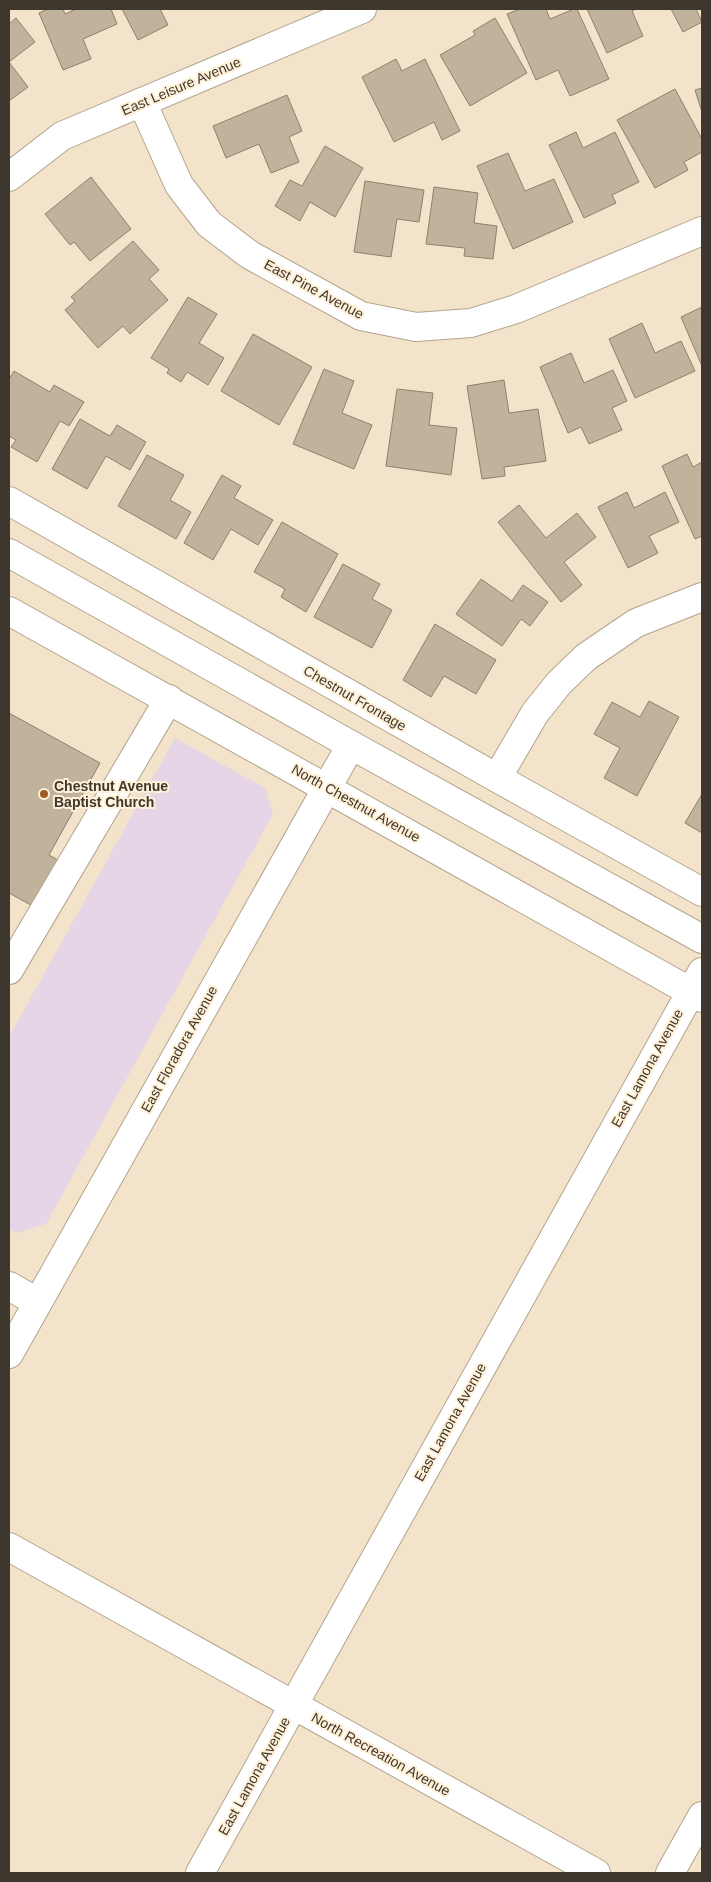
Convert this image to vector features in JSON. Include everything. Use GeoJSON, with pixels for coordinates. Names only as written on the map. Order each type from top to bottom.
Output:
{"type":"FeatureCollection","features":[{"type":"Feature","properties":{"kind":"street","name":"East Leisure Avenue"},"geometry":{"type":"LineString","coordinates":[[9,177],[62,136],[362,9]]}},
{"type":"Feature","properties":{"kind":"street","name":"East Pine Avenue"},"geometry":{"type":"LineString","coordinates":[[142,102],[180,185],[209,224],[250,255],[361,316],[416,327],[471,323],[516,309],[702,231]]}},
{"type":"Feature","properties":{"kind":"street","name":"Chestnut Frontage"},"geometry":{"type":"LineString","coordinates":[[9,501],[702,892]]}},
{"type":"Feature","properties":{"kind":"street"},"geometry":{"type":"LineString","coordinates":[[9,553],[702,939]]}},
{"type":"Feature","properties":{"kind":"street"},"geometry":{"type":"LineString","coordinates":[[497,778],[535,713],[559,684],[586,657],[636,623],[702,597]]}},
{"type":"Feature","properties":{"kind":"street","name":"North Chestnut Avenue"},"geometry":{"type":"LineString","coordinates":[[9,610],[327,787],[698,987]]}},
{"type":"Feature","properties":{"kind":"street"},"geometry":{"type":"LineString","coordinates":[[9,970],[169,699]]}},
{"type":"Feature","properties":{"kind":"street","name":"East Floradora Avenue"},"geometry":{"type":"LineString","coordinates":[[9,1354],[351,745]]}},
{"type":"Feature","properties":{"kind":"street","name":"East Lamona Avenue"},"geometry":{"type":"LineString","coordinates":[[200,1873],[698,987]]}},
{"type":"Feature","properties":{"kind":"street"},"geometry":{"type":"LineString","coordinates":[[9,1286],[37,1302]]}},
{"type":"Feature","properties":{"kind":"street","name":"North Recreation Avenue"},"geometry":{"type":"LineString","coordinates":[[9,1547],[596,1873]]}},
{"type":"Feature","properties":{"kind":"street"},"geometry":{"type":"LineString","coordinates":[[670,1873],[702,1816]]}},
{"type":"Feature","properties":{"kind":"shaded area"},"geometry":{"type":"Polygon","coordinates":[[[175,738],[265,788],[273,814],[46,1224],[17,1233],[9,1229],[9,1037],[175,738]]]}},
{"type":"Feature","properties":{"kind":"building"},"geometry":{"type":"Polygon","coordinates":[[[48,9],[63,9],[65,14],[76,9],[111,9],[117,24],[83,39],[91,59],[63,70],[39,13],[48,9]]]}},
{"type":"Feature","properties":{"kind":"building"},"geometry":{"type":"Polygon","coordinates":[[[122,9],[160,9],[168,25],[138,40],[122,9]]]}},
{"type":"Feature","properties":{"kind":"building"},"geometry":{"type":"Polygon","coordinates":[[[520,9],[546,9],[550,19],[577,9],[609,79],[570,96],[558,70],[536,80],[507,14],[520,9]]]}},
{"type":"Feature","properties":{"kind":"building"},"geometry":{"type":"Polygon","coordinates":[[[587,9],[636,9],[632,11],[643,36],[607,53],[587,9]]]}},
{"type":"Feature","properties":{"kind":"building"},"geometry":{"type":"Polygon","coordinates":[[[671,9],[696,9],[702,22],[683,32],[671,9]]]}},
{"type":"Feature","properties":{"kind":"building"},"geometry":{"type":"Polygon","coordinates":[[[16,18],[35,42],[9,62],[9,24],[16,18]]]}},
{"type":"Feature","properties":{"kind":"building"},"geometry":{"type":"Polygon","coordinates":[[[495,18],[527,73],[470,106],[440,55],[475,35],[473,31],[495,18]]]}},
{"type":"Feature","properties":{"kind":"building"},"geometry":{"type":"Polygon","coordinates":[[[396,59],[402,71],[425,59],[460,131],[442,140],[434,122],[394,142],[362,77],[396,59]]]}},
{"type":"Feature","properties":{"kind":"building"},"geometry":{"type":"Polygon","coordinates":[[[9,62],[28,87],[9,101],[9,62]]]}},
{"type":"Feature","properties":{"kind":"building"},"geometry":{"type":"Polygon","coordinates":[[[702,88],[702,112],[695,90],[702,88]]]}},
{"type":"Feature","properties":{"kind":"building"},"geometry":{"type":"Polygon","coordinates":[[[675,89],[702,139],[702,152],[684,162],[688,170],[655,188],[617,120],[675,89]]]}},
{"type":"Feature","properties":{"kind":"building"},"geometry":{"type":"Polygon","coordinates":[[[287,95],[302,131],[289,137],[299,162],[271,173],[259,144],[226,158],[213,126],[287,95]]]}},
{"type":"Feature","properties":{"kind":"building"},"geometry":{"type":"Polygon","coordinates":[[[576,132],[583,148],[615,132],[639,182],[612,195],[616,203],[584,218],[549,145],[576,132]]]}},
{"type":"Feature","properties":{"kind":"building"},"geometry":{"type":"Polygon","coordinates":[[[325,146],[363,168],[335,217],[310,202],[300,221],[275,206],[290,180],[302,186],[325,146]]]}},
{"type":"Feature","properties":{"kind":"building"},"geometry":{"type":"Polygon","coordinates":[[[508,153],[525,191],[554,179],[573,222],[513,249],[477,166],[508,153]]]}},
{"type":"Feature","properties":{"kind":"building"},"geometry":{"type":"Polygon","coordinates":[[[91,177],[131,229],[90,261],[74,242],[70,245],[45,214],[91,177]]]}},
{"type":"Feature","properties":{"kind":"building"},"geometry":{"type":"Polygon","coordinates":[[[365,181],[424,190],[419,222],[397,219],[391,257],[354,252],[365,181]]]}},
{"type":"Feature","properties":{"kind":"building"},"geometry":{"type":"Polygon","coordinates":[[[434,187],[478,193],[474,223],[497,226],[493,259],[464,256],[465,248],[426,244],[434,187]]]}},
{"type":"Feature","properties":{"kind":"building"},"geometry":{"type":"Polygon","coordinates":[[[133,241],[159,270],[149,279],[168,300],[130,334],[123,326],[98,348],[65,310],[75,301],[71,297],[133,241]]]}},
{"type":"Feature","properties":{"kind":"building"},"geometry":{"type":"Polygon","coordinates":[[[188,297],[217,314],[199,343],[224,358],[208,385],[187,372],[181,382],[167,373],[169,369],[151,358],[188,297]]]}},
{"type":"Feature","properties":{"kind":"building"},"geometry":{"type":"Polygon","coordinates":[[[702,307],[702,366],[681,317],[702,307]]]}},
{"type":"Feature","properties":{"kind":"building"},"geometry":{"type":"Polygon","coordinates":[[[642,323],[655,353],[681,341],[695,371],[635,398],[609,339],[642,323]]]}},
{"type":"Feature","properties":{"kind":"building"},"geometry":{"type":"Polygon","coordinates":[[[253,334],[312,367],[279,425],[221,391],[253,334]]]}},
{"type":"Feature","properties":{"kind":"building"},"geometry":{"type":"Polygon","coordinates":[[[571,353],[584,383],[613,370],[627,401],[612,408],[622,430],[589,444],[581,427],[568,433],[540,367],[571,353]]]}},
{"type":"Feature","properties":{"kind":"building"},"geometry":{"type":"Polygon","coordinates":[[[324,369],[354,381],[342,413],[372,425],[354,469],[293,444],[324,369]]]}},
{"type":"Feature","properties":{"kind":"building"},"geometry":{"type":"Polygon","coordinates":[[[14,371],[50,392],[54,385],[84,402],[69,426],[60,421],[37,462],[11,447],[16,440],[9,436],[9,379],[14,371]]]}},
{"type":"Feature","properties":{"kind":"building"},"geometry":{"type":"Polygon","coordinates":[[[504,380],[509,413],[538,409],[546,461],[504,467],[505,476],[482,479],[467,386],[504,380]]]}},
{"type":"Feature","properties":{"kind":"building"},"geometry":{"type":"Polygon","coordinates":[[[397,389],[433,393],[429,425],[457,428],[451,475],[386,466],[397,389]]]}},
{"type":"Feature","properties":{"kind":"building"},"geometry":{"type":"Polygon","coordinates":[[[80,419],[110,436],[117,425],[146,442],[130,470],[106,456],[87,489],[52,469],[80,419]]]}},
{"type":"Feature","properties":{"kind":"building"},"geometry":{"type":"Polygon","coordinates":[[[687,454],[693,467],[702,462],[702,536],[695,539],[662,466],[687,454]]]}},
{"type":"Feature","properties":{"kind":"building"},"geometry":{"type":"Polygon","coordinates":[[[147,455],[184,475],[170,500],[191,512],[176,539],[118,506],[147,455]]]}},
{"type":"Feature","properties":{"kind":"building"},"geometry":{"type":"Polygon","coordinates":[[[222,475],[241,486],[234,498],[273,520],[258,545],[231,529],[213,560],[184,543],[222,475]]]}},
{"type":"Feature","properties":{"kind":"building"},"geometry":{"type":"Polygon","coordinates":[[[627,492],[634,508],[665,492],[679,522],[649,536],[658,553],[628,568],[598,507],[627,492]]]}},
{"type":"Feature","properties":{"kind":"building"},"geometry":{"type":"Polygon","coordinates":[[[519,505],[546,538],[577,513],[596,537],[564,562],[582,585],[561,602],[498,522],[519,505]]]}},
{"type":"Feature","properties":{"kind":"building"},"geometry":{"type":"Polygon","coordinates":[[[282,522],[338,554],[306,612],[281,597],[285,589],[254,572],[282,522]]]}},
{"type":"Feature","properties":{"kind":"building"},"geometry":{"type":"Polygon","coordinates":[[[343,564],[380,584],[372,599],[392,610],[372,648],[314,617],[343,564]]]}},
{"type":"Feature","properties":{"kind":"building"},"geometry":{"type":"Polygon","coordinates":[[[481,579],[512,601],[523,585],[548,602],[530,626],[521,619],[502,646],[456,614],[481,579]]]}},
{"type":"Feature","properties":{"kind":"building"},"geometry":{"type":"Polygon","coordinates":[[[435,624],[496,660],[476,694],[444,676],[431,697],[403,680],[435,624]]]}},
{"type":"Feature","properties":{"kind":"building"},"geometry":{"type":"Polygon","coordinates":[[[649,701],[679,717],[637,796],[604,778],[620,748],[594,734],[612,702],[640,717],[649,701]]]}},
{"type":"Feature","properties":{"kind":"building"},"geometry":{"type":"Polygon","coordinates":[[[9,713],[100,763],[49,855],[63,863],[38,909],[9,893],[9,713]]]}},
{"type":"Feature","properties":{"kind":"building"},"geometry":{"type":"Polygon","coordinates":[[[702,794],[702,833],[685,823],[702,794]]]}},
{"type":"Feature","properties":{"kind":"place","name":"Chestnut Avenue Baptist Church"},"geometry":{"type":"Point","coordinates":[44,794]}}]}
